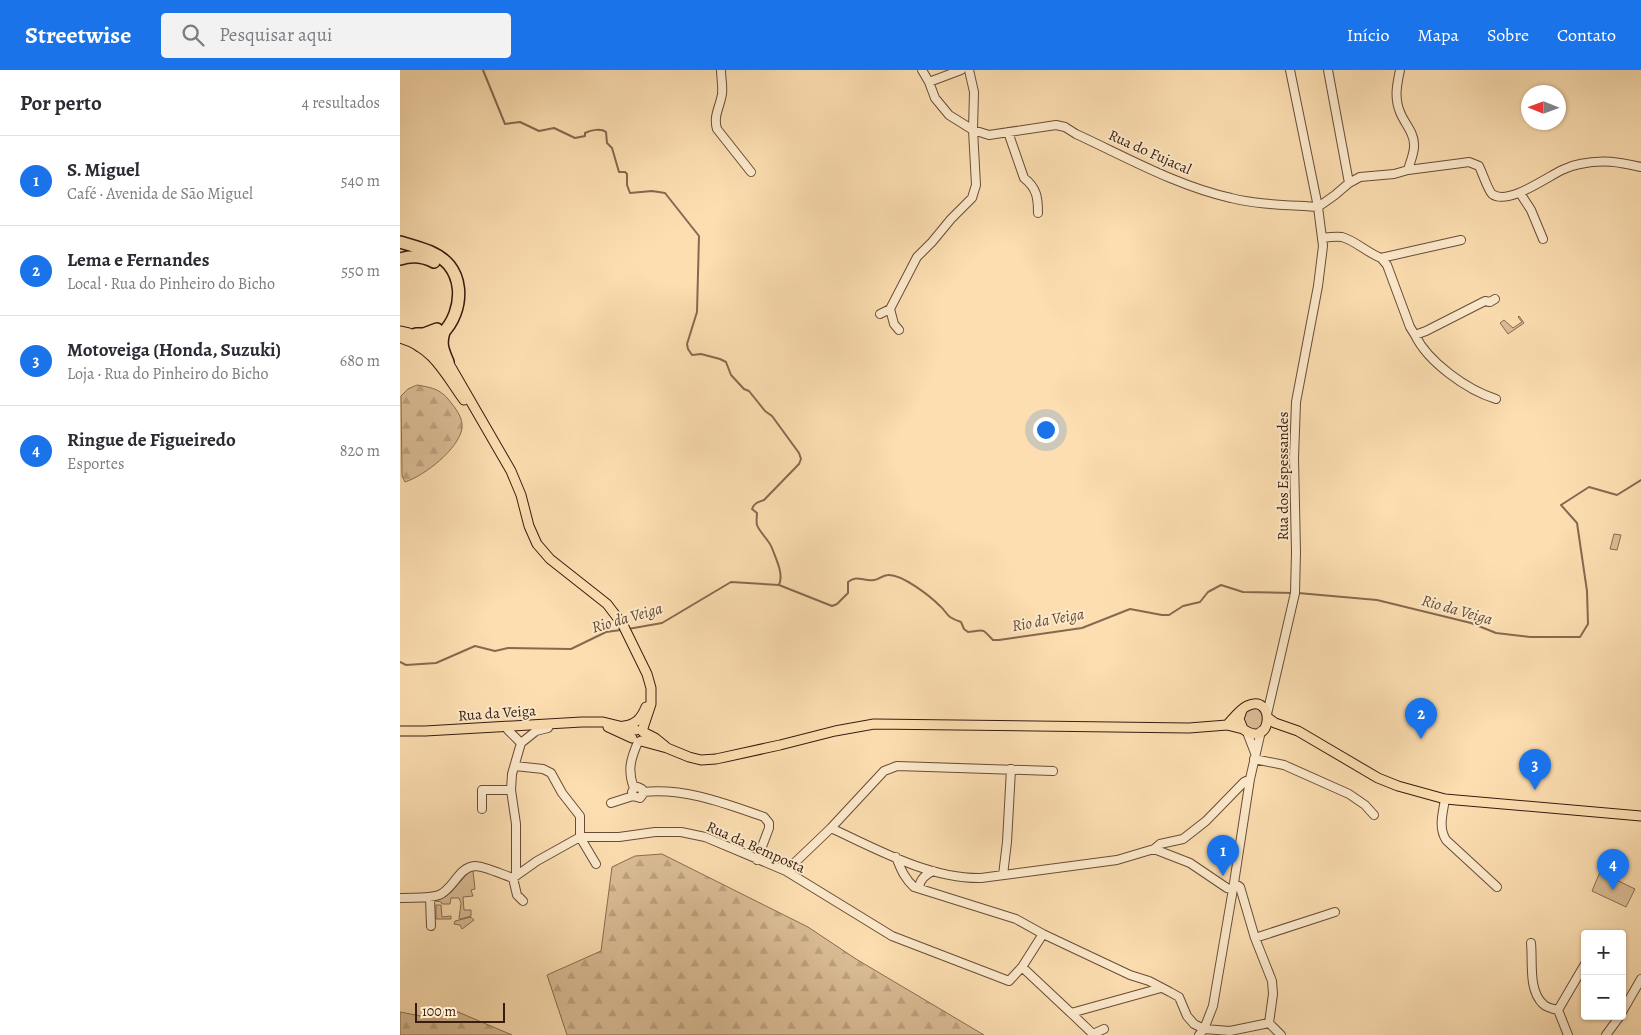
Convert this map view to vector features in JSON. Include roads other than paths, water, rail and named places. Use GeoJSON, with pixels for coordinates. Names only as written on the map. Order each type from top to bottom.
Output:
{"type":"FeatureCollection","features":[{"type":"Feature","properties":{"kind":"highway"},"geometry":{"type":"LineString","coordinates":[[400,242],[434,254],[448,264],[458,287],[458,304],[452,320],[441,330],[430,333],[423,343]]}},
{"type":"Feature","properties":{"kind":"highway"},"geometry":{"type":"LineString","coordinates":[[400,260],[415,256],[428,258],[441,266],[450,278],[453,295],[452,303],[438,338],[423,343]]}},
{"type":"Feature","properties":{"kind":"highway"},"geometry":{"type":"LineString","coordinates":[[441,330],[441,347],[448,362]]}},
{"type":"Feature","properties":{"kind":"main road"},"geometry":{"type":"LineString","coordinates":[[400,331],[438,350],[448,362],[511,471],[537,544],[550,558],[607,604],[624,625],[647,674],[651,688],[651,704],[638,735]]}},
{"type":"Feature","properties":{"kind":"main road"},"geometry":{"type":"LineString","coordinates":[[400,338],[423,343],[493,441]]}},
{"type":"Feature","properties":{"kind":"main road"},"geometry":{"type":"LineString","coordinates":[[1227,725],[1246,706],[1255,704],[1260,706],[1275,723],[1298,731],[1378,778],[1398,786],[1445,799],[1641,816]]}},
{"type":"Feature","properties":{"kind":"main road"},"geometry":{"type":"LineString","coordinates":[[1242,710],[1239,719],[1245,731]]}},
{"type":"Feature","properties":{"kind":"main road"},"geometry":{"type":"LineString","coordinates":[[1262,731],[1266,726],[1268,716]]}},
{"type":"Feature","properties":{"kind":"main road"},"geometry":{"type":"LineString","coordinates":[[624,726],[632,725],[644,718]]}},
{"type":"Feature","properties":{"kind":"main road"},"geometry":{"type":"LineString","coordinates":[[644,718],[650,732],[667,748]]}},
{"type":"Feature","properties":{"kind":"main road","name":"Rua da Veiga"},"geometry":{"type":"LineString","coordinates":[[596,722],[638,735]]}},
{"type":"Feature","properties":{"kind":"main road","name":"Rua da Veiga"},"geometry":{"type":"LineString","coordinates":[[400,731],[418,732],[596,722],[624,726],[638,735]]}},
{"type":"Feature","properties":{"kind":"main road"},"geometry":{"type":"LineString","coordinates":[[638,735],[689,757],[701,760],[716,759],[780,745],[835,730],[874,724],[1189,728],[1227,725],[1257,733],[1291,729]]}},
{"type":"Feature","properties":{"kind":"main road"},"geometry":{"type":"LineString","coordinates":[[638,735],[655,738]]}},
{"type":"Feature","properties":{"kind":"street"},"geometry":{"type":"LineString","coordinates":[[721,70],[722,90],[715,123],[717,129],[751,172]]}},
{"type":"Feature","properties":{"kind":"street"},"geometry":{"type":"LineString","coordinates":[[922,70],[935,98],[949,115],[973,130]]}},
{"type":"Feature","properties":{"kind":"street"},"geometry":{"type":"LineString","coordinates":[[929,82],[961,70]]}},
{"type":"Feature","properties":{"kind":"street"},"geometry":{"type":"LineString","coordinates":[[880,314],[890,309],[917,256],[972,198],[975,192],[974,92],[969,70]]}},
{"type":"Feature","properties":{"kind":"street","name":"Rua dos Espessandes"},"geometry":{"type":"LineString","coordinates":[[1268,716],[1273,684],[1295,594],[1294,458],[1296,402],[1318,286],[1323,246],[1318,207],[1290,70]]}},
{"type":"Feature","properties":{"kind":"street"},"geometry":{"type":"LineString","coordinates":[[1328,70],[1348,182]]}},
{"type":"Feature","properties":{"kind":"street"},"geometry":{"type":"LineString","coordinates":[[1400,70],[1397,85],[1397,101],[1400,113],[1413,135],[1415,145],[1408,170]]}},
{"type":"Feature","properties":{"kind":"street","name":"Rua do Fujacal"},"geometry":{"type":"LineString","coordinates":[[973,130],[989,135],[1056,126],[1066,127],[1076,134],[1170,178],[1214,193],[1232,198],[1318,207]]}},
{"type":"Feature","properties":{"kind":"street"},"geometry":{"type":"LineString","coordinates":[[1008,132],[1024,178],[1036,192],[1038,213]]}},
{"type":"Feature","properties":{"kind":"street"},"geometry":{"type":"LineString","coordinates":[[1318,207],[1335,195],[1348,182],[1360,178],[1470,162],[1479,166],[1492,194],[1498,196],[1510,196],[1520,193],[1565,168],[1578,164],[1608,160],[1641,166]]}},
{"type":"Feature","properties":{"kind":"street"},"geometry":{"type":"LineString","coordinates":[[1520,193],[1531,210],[1543,239]]}},
{"type":"Feature","properties":{"kind":"street"},"geometry":{"type":"LineString","coordinates":[[1322,238],[1340,236],[1350,240],[1369,254],[1381,258],[1387,265],[1410,327],[1419,344],[1447,372],[1476,390],[1496,399]]}},
{"type":"Feature","properties":{"kind":"street"},"geometry":{"type":"LineString","coordinates":[[1381,258],[1461,240]]}},
{"type":"Feature","properties":{"kind":"street"},"geometry":{"type":"LineString","coordinates":[[1415,335],[1485,301],[1490,302],[1495,299]]}},
{"type":"Feature","properties":{"kind":"street"},"geometry":{"type":"LineString","coordinates":[[890,309],[894,324],[899,330]]}},
{"type":"Feature","properties":{"kind":"street"},"geometry":{"type":"LineString","coordinates":[[1255,704],[1264,699],[1273,684]]}},
{"type":"Feature","properties":{"kind":"street"},"geometry":{"type":"LineString","coordinates":[[524,901],[517,895],[514,877],[516,824],[511,790],[512,774],[521,744],[536,731],[548,728],[550,724]]}},
{"type":"Feature","properties":{"kind":"street"},"geometry":{"type":"LineString","coordinates":[[506,727],[517,737],[521,744]]}},
{"type":"Feature","properties":{"kind":"street"},"geometry":{"type":"LineString","coordinates":[[1245,731],[1253,745],[1255,757]]}},
{"type":"Feature","properties":{"kind":"street"},"geometry":{"type":"LineString","coordinates":[[1201,1032],[1213,1006],[1250,779],[1262,731]]}},
{"type":"Feature","properties":{"kind":"street"},"geometry":{"type":"LineString","coordinates":[[638,735],[630,759],[634,792],[640,798],[643,792],[661,791],[700,796],[764,817],[770,823],[757,860]]}},
{"type":"Feature","properties":{"kind":"street"},"geometry":{"type":"LineString","coordinates":[[1255,757],[1284,765],[1349,794],[1365,805],[1374,815]]}},
{"type":"Feature","properties":{"kind":"street"},"geometry":{"type":"LineString","coordinates":[[515,766],[543,769],[552,773],[562,793],[580,816],[580,837],[596,864]]}},
{"type":"Feature","properties":{"kind":"street"},"geometry":{"type":"LineString","coordinates":[[786,871],[831,828],[884,772],[897,766],[1053,771]]}},
{"type":"Feature","properties":{"kind":"street"},"geometry":{"type":"LineString","coordinates":[[1003,875],[1007,842],[1011,769]]}},
{"type":"Feature","properties":{"kind":"street"},"geometry":{"type":"LineString","coordinates":[[831,828],[933,871],[966,878],[1003,875],[1117,860],[1154,849],[1160,844],[1183,839],[1206,821],[1244,782],[1250,779]]}},
{"type":"Feature","properties":{"kind":"street"},"geometry":{"type":"LineString","coordinates":[[482,810],[482,790],[511,790]]}},
{"type":"Feature","properties":{"kind":"street"},"geometry":{"type":"LineString","coordinates":[[611,803],[634,792]]}},
{"type":"Feature","properties":{"kind":"street"},"geometry":{"type":"LineString","coordinates":[[1445,799],[1441,826],[1442,834],[1446,840],[1497,887]]}},
{"type":"Feature","properties":{"kind":"street","name":"Rua da Bemposta"},"geometry":{"type":"LineString","coordinates":[[580,837],[619,838],[656,832],[681,832],[706,837],[786,871],[892,936],[1009,981],[1022,967]]}},
{"type":"Feature","properties":{"kind":"street"},"geometry":{"type":"LineString","coordinates":[[514,877],[537,861],[580,837]]}},
{"type":"Feature","properties":{"kind":"street"},"geometry":{"type":"LineString","coordinates":[[1154,849],[1190,863],[1227,888],[1233,886],[1240,888],[1272,981],[1273,994],[1270,1023]]}},
{"type":"Feature","properties":{"kind":"street"},"geometry":{"type":"LineString","coordinates":[[896,857],[907,881],[919,888],[1016,918],[1043,934],[1179,998],[1187,1016],[1201,1032]]}},
{"type":"Feature","properties":{"kind":"street"},"geometry":{"type":"LineString","coordinates":[[400,898],[430,897],[439,894],[446,890],[466,869],[477,866],[514,877]]}},
{"type":"Feature","properties":{"kind":"street"},"geometry":{"type":"LineString","coordinates":[[919,888],[920,882],[925,875],[933,871]]}},
{"type":"Feature","properties":{"kind":"street"},"geometry":{"type":"LineString","coordinates":[[430,897],[431,926]]}},
{"type":"Feature","properties":{"kind":"street"},"geometry":{"type":"LineString","coordinates":[[1256,938],[1335,912]]}},
{"type":"Feature","properties":{"kind":"street"},"geometry":{"type":"LineString","coordinates":[[1043,934],[1022,967],[1093,1034],[1104,1029]]}},
{"type":"Feature","properties":{"kind":"street"},"geometry":{"type":"LineString","coordinates":[[1532,943],[1532,981],[1536,992],[1543,1004],[1558,1010],[1568,1035]]}},
{"type":"Feature","properties":{"kind":"street"},"geometry":{"type":"LineString","coordinates":[[1558,1010],[1581,971]]}},
{"type":"Feature","properties":{"kind":"street"},"geometry":{"type":"LineString","coordinates":[[1626,1005],[1641,979]]}},
{"type":"Feature","properties":{"kind":"street"},"geometry":{"type":"LineString","coordinates":[[1071,1012],[1161,988]]}},
{"type":"Feature","properties":{"kind":"street"},"geometry":{"type":"LineString","coordinates":[[1611,1034],[1618,1020]]}},
{"type":"Feature","properties":{"kind":"street"},"geometry":{"type":"LineString","coordinates":[[1201,1032],[1230,1031],[1270,1023]]}},
{"type":"Feature","properties":{"kind":"street"},"geometry":{"type":"LineString","coordinates":[[1270,1023],[1282,1035]]}},
{"type":"Feature","properties":{"kind":"waterway"},"geometry":{"type":"LineString","coordinates":[[483,70],[505,124],[520,122],[539,131],[554,128],[575,138],[585,136],[585,133],[590,131],[599,130],[606,132],[607,143],[612,148],[619,172],[627,174],[627,185],[630,193],[652,191],[665,193],[699,236],[697,312],[687,344],[688,349],[692,355],[701,354],[726,362],[731,375],[772,416],[799,453],[801,459],[799,464],[764,500],[755,504],[752,509],[757,513],[757,525],[760,531],[771,545],[780,571],[779,585]]}},
{"type":"Feature","properties":{"kind":"waterway","name":"Rio da Veiga"},"geometry":{"type":"LineString","coordinates":[[1298,593],[1377,600],[1471,623],[1496,633],[1530,637],[1580,637],[1588,624],[1587,591],[1577,523],[1561,505],[1589,487],[1617,495],[1641,480]]}},
{"type":"Feature","properties":{"kind":"waterway","name":"Rio da Veiga"},"geometry":{"type":"LineString","coordinates":[[628,629],[662,623],[731,582],[779,585],[832,606],[837,604],[848,593],[848,582],[851,580],[858,578],[874,580],[886,575],[894,576],[901,578],[923,592],[950,617],[961,622],[964,629],[968,632],[982,630],[993,640],[1082,628],[1130,609],[1169,615],[1183,606],[1200,602],[1208,592],[1221,585],[1243,592],[1293,593]]}},
{"type":"Feature","properties":{"kind":"waterway","name":"Rio da Veiga"},"geometry":{"type":"LineString","coordinates":[[400,662],[406,665],[436,663],[475,646],[495,651],[508,648],[571,649],[606,632],[621,630]]}},
{"type":"Feature","properties":{"kind":"place","name":"Lema e Fernandes"},"geometry":{"type":"Point","coordinates":[1421,739]}},
{"type":"Feature","properties":{"kind":"place","name":"Motoveiga (Honda, Suzuki)"},"geometry":{"type":"Point","coordinates":[1535,790]}},
{"type":"Feature","properties":{"kind":"place","name":"S. Miguel"},"geometry":{"type":"Point","coordinates":[1223,876]}},
{"type":"Feature","properties":{"kind":"place","name":"Ringue de Figueiredo"},"geometry":{"type":"Point","coordinates":[1613,890]}}]}
